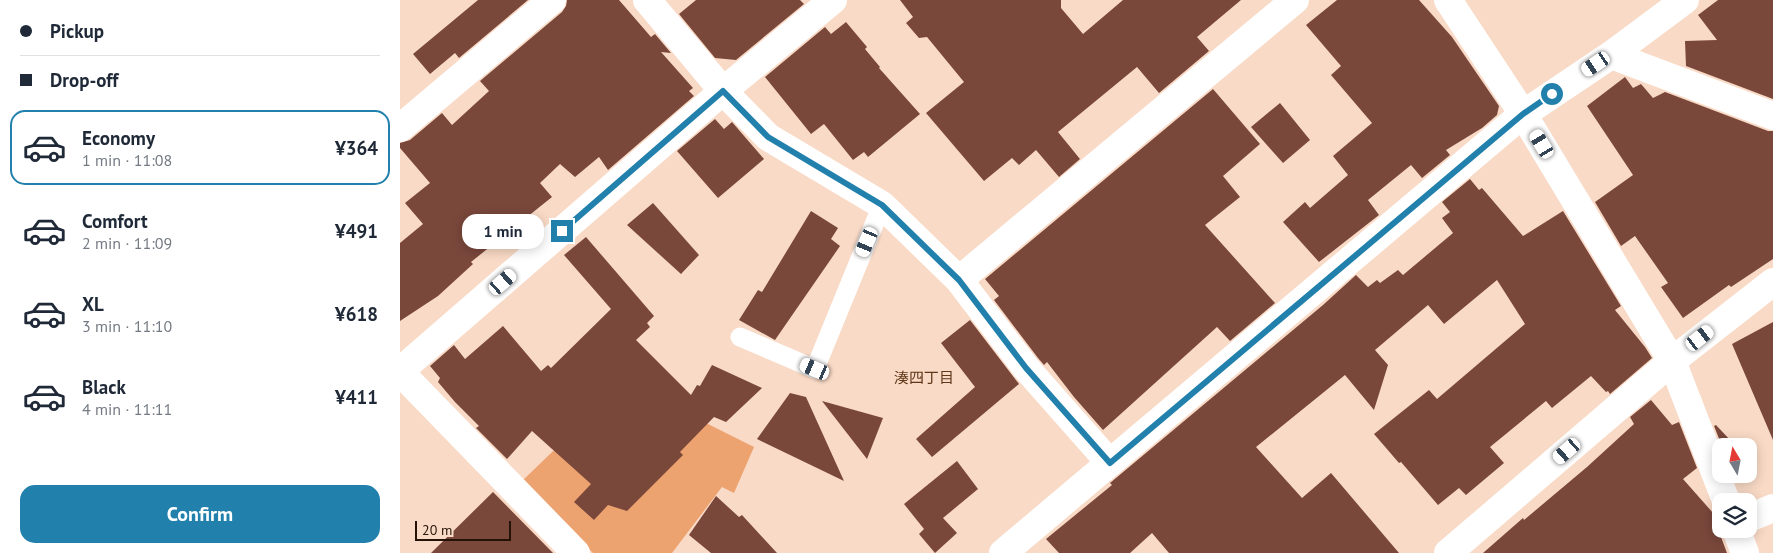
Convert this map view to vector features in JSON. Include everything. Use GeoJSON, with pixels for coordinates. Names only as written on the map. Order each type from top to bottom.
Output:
{"type":"FeatureCollection","features":[{"type":"Feature","properties":{"kind":"street"},"geometry":{"type":"LineString","coordinates":[[400,128],[552,0]]}},
{"type":"Feature","properties":{"kind":"street"},"geometry":{"type":"LineString","coordinates":[[647,0],[723,91],[768,137],[882,205],[959,280],[1026,368],[1110,463]]}},
{"type":"Feature","properties":{"kind":"street"},"geometry":{"type":"LineString","coordinates":[[576,553],[400,372],[723,91],[832,0]]}},
{"type":"Feature","properties":{"kind":"street"},"geometry":{"type":"LineString","coordinates":[[959,280],[1295,0]]}},
{"type":"Feature","properties":{"kind":"street"},"geometry":{"type":"LineString","coordinates":[[1448,0],[1523,114],[1672,361],[1723,493]]}},
{"type":"Feature","properties":{"kind":"street"},"geometry":{"type":"LineString","coordinates":[[1003,553],[1523,114],[1611,55],[1685,0]]}},
{"type":"Feature","properties":{"kind":"street"},"geometry":{"type":"LineString","coordinates":[[1611,55],[1773,116]]}},
{"type":"Feature","properties":{"kind":"street"},"geometry":{"type":"LineString","coordinates":[[1448,553],[1672,361],[1773,282]]}},
{"type":"Feature","properties":{"kind":"street"},"geometry":{"type":"LineString","coordinates":[[1757,515],[1773,508]]}},
{"type":"Feature","properties":{"kind":"street"},"geometry":{"type":"LineString","coordinates":[[1739,538],[1745,553]]}},
{"type":"Feature","properties":{"kind":"lane"},"geometry":{"type":"LineString","coordinates":[[740,337],[815,369],[882,205]]}},
{"type":"Feature","properties":{"kind":"shaded area"},"geometry":{"type":"Polygon","coordinates":[[[628,379],[680,410],[754,447],[734,493],[722,487],[672,553],[593,553],[522,481],[628,379]]]}},
{"type":"Feature","properties":{"kind":"building"},"geometry":{"type":"Polygon","coordinates":[[[478,0],[528,0],[459,58],[455,53],[430,74],[413,54],[478,0]]]}},
{"type":"Feature","properties":{"kind":"building"},"geometry":{"type":"Polygon","coordinates":[[[567,0],[619,0],[651,37],[655,34],[671,53],[661,52],[693,88],[689,91],[694,96],[608,170],[599,157],[575,177],[560,164],[540,183],[552,197],[471,262],[473,264],[438,296],[400,321],[400,243],[423,224],[405,203],[430,183],[400,148],[400,143],[410,140],[442,113],[452,125],[489,91],[480,81],[562,12],[567,0]]]}},
{"type":"Feature","properties":{"kind":"building"},"geometry":{"type":"Polygon","coordinates":[[[696,0],[800,0],[804,4],[736,60],[715,58],[679,14],[696,0]]]}},
{"type":"Feature","properties":{"kind":"building"},"geometry":{"type":"Polygon","coordinates":[[[900,0],[1061,0],[1061,8],[1083,34],[1123,0],[1241,0],[1197,37],[1209,51],[1159,93],[1137,67],[1058,132],[1080,159],[1059,177],[1036,150],[1019,165],[1012,158],[984,181],[926,113],[964,82],[927,37],[919,38],[906,23],[913,17],[900,0]]]}},
{"type":"Feature","properties":{"kind":"building"},"geometry":{"type":"Polygon","coordinates":[[[1337,0],[1419,0],[1452,37],[1499,106],[1497,115],[1482,128],[1446,150],[1450,155],[1422,178],[1411,165],[1368,200],[1379,215],[1319,262],[1283,222],[1305,202],[1310,208],[1348,175],[1333,156],[1372,123],[1331,75],[1341,66],[1306,25],[1337,0]]]}},
{"type":"Feature","properties":{"kind":"building"},"geometry":{"type":"Polygon","coordinates":[[[1718,0],[1773,0],[1773,99],[1686,66],[1685,41],[1717,40],[1698,15],[1718,0]]]}},
{"type":"Feature","properties":{"kind":"building"},"geometry":{"type":"Polygon","coordinates":[[[846,22],[867,47],[865,49],[879,68],[920,114],[868,157],[864,152],[853,160],[824,124],[811,134],[765,77],[825,27],[831,34],[846,22]]]}},
{"type":"Feature","properties":{"kind":"building"},"geometry":{"type":"Polygon","coordinates":[[[1625,77],[1633,88],[1641,84],[1653,98],[1665,92],[1768,131],[1773,131],[1773,259],[1731,287],[1729,285],[1683,318],[1661,287],[1668,283],[1635,236],[1621,246],[1595,202],[1633,175],[1587,106],[1625,77]]]}},
{"type":"Feature","properties":{"kind":"building"},"geometry":{"type":"Polygon","coordinates":[[[1213,89],[1260,144],[1223,176],[1240,197],[1205,225],[1275,303],[1230,341],[1217,327],[1103,430],[1047,362],[1044,365],[1038,358],[994,300],[999,296],[985,279],[1213,89]]]}},
{"type":"Feature","properties":{"kind":"building"},"geometry":{"type":"Polygon","coordinates":[[[1280,103],[1310,140],[1283,163],[1251,127],[1280,103]]]}},
{"type":"Feature","properties":{"kind":"building"},"geometry":{"type":"Polygon","coordinates":[[[715,119],[724,129],[732,122],[764,159],[718,198],[677,151],[715,119]]]}},
{"type":"Feature","properties":{"kind":"building"},"geometry":{"type":"Polygon","coordinates":[[[1470,179],[1479,190],[1482,188],[1523,236],[1563,211],[1621,306],[1615,310],[1652,358],[1610,394],[1591,376],[1552,408],[1546,401],[1490,447],[1504,463],[1466,495],[1459,488],[1438,505],[1374,434],[1429,390],[1437,399],[1525,324],[1497,280],[1444,324],[1428,305],[1375,350],[1388,365],[1374,410],[1345,375],[1256,447],[1302,498],[1331,473],[1399,553],[1169,553],[1152,533],[1130,553],[1059,553],[1046,539],[1112,485],[1110,483],[1323,305],[1356,275],[1368,287],[1377,280],[1380,283],[1398,270],[1403,275],[1453,233],[1442,218],[1450,212],[1442,202],[1470,179]]]}},
{"type":"Feature","properties":{"kind":"building"},"geometry":{"type":"Polygon","coordinates":[[[653,203],[699,255],[681,274],[627,225],[653,203]]]}},
{"type":"Feature","properties":{"kind":"building"},"geometry":{"type":"Polygon","coordinates":[[[811,211],[838,228],[831,239],[840,246],[775,340],[739,320],[758,290],[762,292],[811,211]]]}},
{"type":"Feature","properties":{"kind":"building"},"geometry":{"type":"Polygon","coordinates":[[[586,237],[654,316],[647,323],[650,327],[636,340],[691,395],[697,385],[700,386],[712,365],[762,388],[726,422],[714,417],[680,452],[683,455],[627,511],[608,505],[594,520],[574,502],[591,484],[532,431],[507,459],[476,428],[479,426],[438,382],[440,378],[430,366],[454,345],[465,359],[503,326],[541,371],[548,365],[551,368],[611,309],[564,255],[586,237]]]}},
{"type":"Feature","properties":{"kind":"building"},"geometry":{"type":"Polygon","coordinates":[[[970,320],[1019,384],[932,457],[916,439],[975,387],[941,343],[970,320]]]}},
{"type":"Feature","properties":{"kind":"building"},"geometry":{"type":"Polygon","coordinates":[[[1773,322],[1773,440],[1732,344],[1773,322]]]}},
{"type":"Feature","properties":{"kind":"building"},"geometry":{"type":"Polygon","coordinates":[[[790,393],[806,397],[844,481],[757,439],[790,393]]]}},
{"type":"Feature","properties":{"kind":"building"},"geometry":{"type":"Polygon","coordinates":[[[1651,400],[1672,425],[1679,422],[1697,468],[1683,479],[1712,512],[1712,538],[1721,538],[1727,553],[1483,553],[1587,467],[1634,424],[1630,417],[1651,400]]]}},
{"type":"Feature","properties":{"kind":"building"},"geometry":{"type":"Polygon","coordinates":[[[822,401],[883,418],[867,459],[822,401]]]}},
{"type":"Feature","properties":{"kind":"building"},"geometry":{"type":"Polygon","coordinates":[[[1716,425],[1728,438],[1719,438],[1714,426],[1716,425]]]}},
{"type":"Feature","properties":{"kind":"building"},"geometry":{"type":"Polygon","coordinates":[[[957,461],[978,489],[943,518],[957,533],[935,553],[919,534],[924,529],[904,504],[957,461]]]}},
{"type":"Feature","properties":{"kind":"building"},"geometry":{"type":"Polygon","coordinates":[[[493,492],[553,553],[431,553],[493,492]]]}},
{"type":"Feature","properties":{"kind":"building"},"geometry":{"type":"Polygon","coordinates":[[[716,496],[739,517],[742,515],[777,553],[711,553],[689,535],[716,496]]]}},
{"type":"Feature","properties":{"kind":"district","name":"湊四丁目"},"geometry":{"type":"Point","coordinates":[924,378]}},
{"type":"Feature","properties":{"kind":"route"},"geometry":{"type":"LineString","coordinates":[[562,231],[723,91],[768,137],[882,205],[959,280],[1026,368],[1110,463],[1523,114],[1552,94]]}}]}
